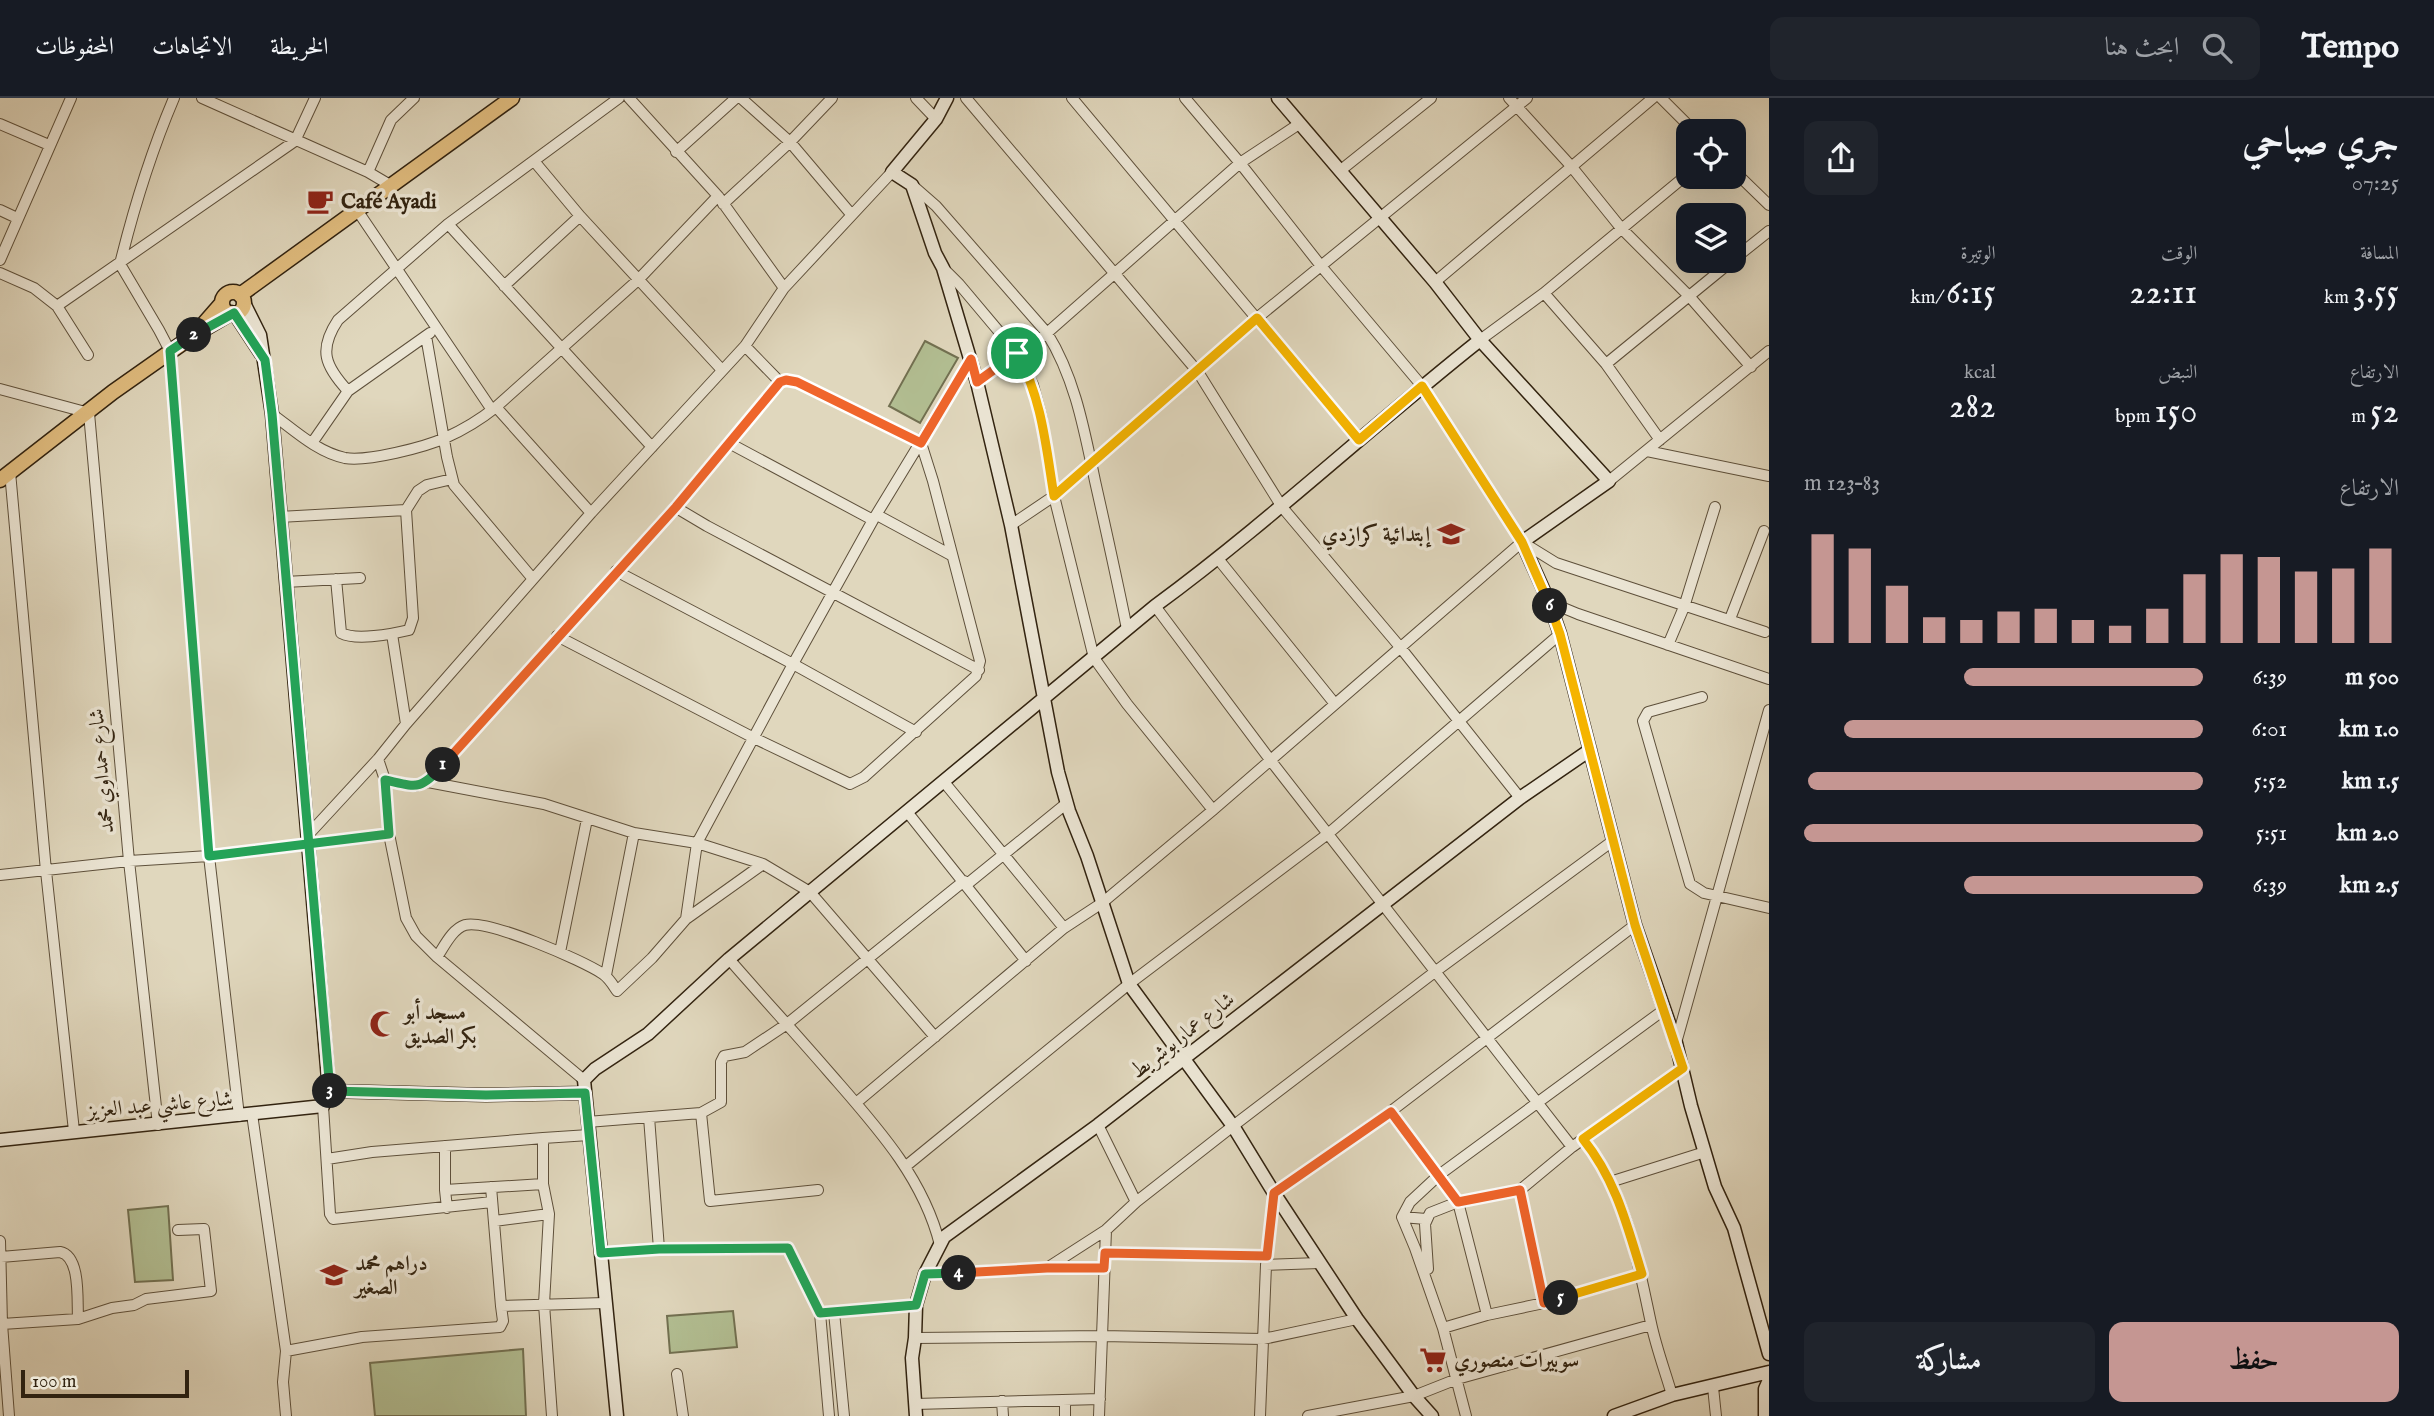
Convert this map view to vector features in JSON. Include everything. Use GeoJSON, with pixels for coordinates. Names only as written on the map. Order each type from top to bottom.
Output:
{"type":"FeatureCollection","features":[{"type":"Feature","properties":{"kind":"main road"},"geometry":{"type":"LineString","coordinates":[[5,476],[170,351],[229,310],[224,297],[230,292],[242,298],[390,185],[512,98]]}},
{"type":"Feature","properties":{"kind":"street"},"geometry":{"type":"LineString","coordinates":[[0,260],[71,98]]}},
{"type":"Feature","properties":{"kind":"street"},"geometry":{"type":"LineString","coordinates":[[173,98],[152,150],[131,216],[120,264],[170,351],[209,856],[246,1115],[286,1351],[283,1382],[286,1416]]}},
{"type":"Feature","properties":{"kind":"street"},"geometry":{"type":"LineString","coordinates":[[202,98],[368,172],[390,185]]}},
{"type":"Feature","properties":{"kind":"street"},"geometry":{"type":"LineString","coordinates":[[57,306],[295,141],[315,98]]}},
{"type":"Feature","properties":{"kind":"street"},"geometry":{"type":"LineString","coordinates":[[368,172],[391,120],[414,98]]}},
{"type":"Feature","properties":{"kind":"street"},"geometry":{"type":"LineString","coordinates":[[348,391],[327,362],[329,333],[338,320],[448,224],[619,98]]}},
{"type":"Feature","properties":{"kind":"street"},"geometry":{"type":"LineString","coordinates":[[629,98],[720,200],[785,288]]}},
{"type":"Feature","properties":{"kind":"street"},"geometry":{"type":"LineString","coordinates":[[676,152],[736,98]]}},
{"type":"Feature","properties":{"kind":"street"},"geometry":{"type":"LineString","coordinates":[[741,98],[790,142],[850,214]]}},
{"type":"Feature","properties":{"kind":"street"},"geometry":{"type":"LineString","coordinates":[[272,414],[312,443],[334,454],[355,459],[381,456],[444,439],[472,424],[494,408],[638,279],[720,200],[790,142],[832,98]]}},
{"type":"Feature","properties":{"kind":"street"},"geometry":{"type":"LineString","coordinates":[[916,98],[936,120]]}},
{"type":"Feature","properties":{"kind":"street"},"geometry":{"type":"LineString","coordinates":[[308,840],[591,513],[745,345],[785,288],[936,120],[947,98]]}},
{"type":"Feature","properties":{"kind":"street"},"geometry":{"type":"LineString","coordinates":[[966,98],[1198,372],[1282,507],[1400,646],[1520,798]]}},
{"type":"Feature","properties":{"kind":"street"},"geometry":{"type":"LineString","coordinates":[[1072,98],[1359,440]]}},
{"type":"Feature","properties":{"kind":"street"},"geometry":{"type":"LineString","coordinates":[[1185,98],[1321,267],[1422,386],[1522,542],[1560,634],[1635,925],[1676,1043],[1716,1187],[1734,1228],[1769,1354]]}},
{"type":"Feature","properties":{"kind":"street"},"geometry":{"type":"LineString","coordinates":[[1278,98],[1435,282],[1480,340],[1609,481]]}},
{"type":"Feature","properties":{"kind":"street"},"geometry":{"type":"LineString","coordinates":[[1341,170],[1431,98]]}},
{"type":"Feature","properties":{"kind":"street"},"geometry":{"type":"LineString","coordinates":[[1509,98],[1571,166],[1621,228],[1689,296],[1751,367]]}},
{"type":"Feature","properties":{"kind":"street"},"geometry":{"type":"LineString","coordinates":[[1011,525],[1054,496],[1257,318],[1527,98]]}},
{"type":"Feature","properties":{"kind":"street"},"geometry":{"type":"LineString","coordinates":[[1435,282],[1653,98]]}},
{"type":"Feature","properties":{"kind":"street"},"geometry":{"type":"LineString","coordinates":[[1661,98],[1682,119]]}},
{"type":"Feature","properties":{"kind":"street"},"geometry":{"type":"LineString","coordinates":[[0,124],[49,145]]}},
{"type":"Feature","properties":{"kind":"street"},"geometry":{"type":"LineString","coordinates":[[977,382],[1046,333],[1240,163],[1298,124]]}},
{"type":"Feature","properties":{"kind":"street"},"geometry":{"type":"LineString","coordinates":[[534,161],[580,216],[722,370]]}},
{"type":"Feature","properties":{"kind":"street"},"geometry":{"type":"LineString","coordinates":[[892,172],[912,184],[936,206],[1046,333],[1058,351],[1071,381],[1128,629]]}},
{"type":"Feature","properties":{"kind":"street"},"geometry":{"type":"LineString","coordinates":[[1746,183],[1769,205]]}},
{"type":"Feature","properties":{"kind":"street"},"geometry":{"type":"LineString","coordinates":[[912,184],[930,241],[943,268],[977,382],[1011,525],[1053,745],[1067,803],[1129,984],[1233,1126],[1357,1319],[1432,1416]]}},
{"type":"Feature","properties":{"kind":"street"},"geometry":{"type":"LineString","coordinates":[[617,1416],[584,1086],[595,1069],[648,1034],[729,959],[908,813],[1045,696],[1155,606],[1219,560],[1422,386],[1544,293],[1676,184]]}},
{"type":"Feature","properties":{"kind":"street"},"geometry":{"type":"LineString","coordinates":[[0,210],[17,218]]}},
{"type":"Feature","properties":{"kind":"street"},"geometry":{"type":"LineString","coordinates":[[358,210],[436,329],[494,408],[591,513]]}},
{"type":"Feature","properties":{"kind":"street"},"geometry":{"type":"LineString","coordinates":[[504,286],[580,216]]}},
{"type":"Feature","properties":{"kind":"street"},"geometry":{"type":"LineString","coordinates":[[448,224],[652,447]]}},
{"type":"Feature","properties":{"kind":"street"},"geometry":{"type":"LineString","coordinates":[[1746,249],[1769,230]]}},
{"type":"Feature","properties":{"kind":"street"},"geometry":{"type":"LineString","coordinates":[[943,268],[1017,353],[1037,397],[1054,496],[1094,658],[1126,704],[1213,810]]}},
{"type":"Feature","properties":{"kind":"street"},"geometry":{"type":"LineString","coordinates":[[0,273],[34,288],[57,306],[88,355]]}},
{"type":"Feature","properties":{"kind":"street"},"geometry":{"type":"LineString","coordinates":[[1606,364],[1717,273]]}},
{"type":"Feature","properties":{"kind":"street"},"geometry":{"type":"LineString","coordinates":[[1544,293],[1606,364],[1660,440]]}},
{"type":"Feature","properties":{"kind":"street"},"geometry":{"type":"LineString","coordinates":[[242,298],[260,335],[272,414],[329,1091],[323,1106],[330,1214],[333,1219],[492,1202]]}},
{"type":"Feature","properties":{"kind":"street"},"geometry":{"type":"LineString","coordinates":[[229,310],[265,360]]}},
{"type":"Feature","properties":{"kind":"street"},"geometry":{"type":"LineString","coordinates":[[312,443],[348,391],[436,329]]}},
{"type":"Feature","properties":{"kind":"street"},"geometry":{"type":"LineString","coordinates":[[426,336],[444,439],[457,491],[533,579]]}},
{"type":"Feature","properties":{"kind":"street"},"geometry":{"type":"LineString","coordinates":[[745,345],[780,382]]}},
{"type":"Feature","properties":{"kind":"street"},"geometry":{"type":"LineString","coordinates":[[856,1103],[1064,928],[1102,902],[1213,810],[1522,542],[1609,481],[1769,351]]}},
{"type":"Feature","properties":{"kind":"street"},"geometry":{"type":"LineString","coordinates":[[686,919],[697,843],[875,517],[971,359]]}},
{"type":"Feature","properties":{"kind":"street"},"geometry":{"type":"LineString","coordinates":[[428,782],[557,636],[676,507],[780,382],[786,380],[797,382],[921,443],[980,660],[979,670],[970,682],[864,777],[850,784],[754,738],[557,636]]}},
{"type":"Feature","properties":{"kind":"street"},"geometry":{"type":"LineString","coordinates":[[0,389],[89,413]]}},
{"type":"Feature","properties":{"kind":"street","name":"شارع حمداوي محمد"},"geometry":{"type":"LineString","coordinates":[[89,413],[129,861],[158,1125]]}},
{"type":"Feature","properties":{"kind":"street"},"geometry":{"type":"LineString","coordinates":[[729,443],[951,555]]}},
{"type":"Feature","properties":{"kind":"street"},"geometry":{"type":"LineString","coordinates":[[1647,451],[1769,476]]}},
{"type":"Feature","properties":{"kind":"street"},"geometry":{"type":"LineString","coordinates":[[5,476],[74,1131]]}},
{"type":"Feature","properties":{"kind":"street"},"geometry":{"type":"LineString","coordinates":[[336,579],[341,633],[352,637],[409,630],[413,618],[406,510],[418,491],[426,485],[452,479]]}},
{"type":"Feature","properties":{"kind":"street"},"geometry":{"type":"LineString","coordinates":[[676,507],[979,670]]}},
{"type":"Feature","properties":{"kind":"street"},"geometry":{"type":"LineString","coordinates":[[1668,645],[1684,607],[1716,507]]}},
{"type":"Feature","properties":{"kind":"street"},"geometry":{"type":"LineString","coordinates":[[279,517],[406,510]]}},
{"type":"Feature","properties":{"kind":"street"},"geometry":{"type":"LineString","coordinates":[[1730,619],[1764,531]]}},
{"type":"Feature","properties":{"kind":"street"},"geometry":{"type":"LineString","coordinates":[[1522,542],[1556,563],[1765,632]]}},
{"type":"Feature","properties":{"kind":"street"},"geometry":{"type":"LineString","coordinates":[[1219,560],[1335,704]]}},
{"type":"Feature","properties":{"kind":"street"},"geometry":{"type":"LineString","coordinates":[[616,571],[916,732]]}},
{"type":"Feature","properties":{"kind":"street"},"geometry":{"type":"LineString","coordinates":[[285,582],[359,578]]}},
{"type":"Feature","properties":{"kind":"street"},"geometry":{"type":"LineString","coordinates":[[1549,602],[1769,679]]}},
{"type":"Feature","properties":{"kind":"street"},"geometry":{"type":"LineString","coordinates":[[1155,606],[1271,761],[1573,1147]]}},
{"type":"Feature","properties":{"kind":"street"},"geometry":{"type":"LineString","coordinates":[[392,634],[406,724]]}},
{"type":"Feature","properties":{"kind":"street"},"geometry":{"type":"LineString","coordinates":[[906,1166],[1129,984],[1329,833],[1560,634]]}},
{"type":"Feature","properties":{"kind":"street"},"geometry":{"type":"LineString","coordinates":[[1702,697],[1648,712],[1643,721],[1690,884],[1717,897],[1769,908]]}},
{"type":"Feature","properties":{"kind":"street"},"geometry":{"type":"LineString","coordinates":[[1676,1043],[1769,710]]}},
{"type":"Feature","properties":{"kind":"street","name":"شارع عمار بوشريط"},"geometry":{"type":"LineString","coordinates":[[916,1410],[912,1358],[916,1305],[925,1274],[944,1237],[1098,1125],[1520,798],[1590,750]]}},
{"type":"Feature","properties":{"kind":"street"},"geometry":{"type":"LineString","coordinates":[[379,759],[385,780],[389,834],[406,918],[416,936],[584,1086]]}},
{"type":"Feature","properties":{"kind":"street"},"geometry":{"type":"LineString","coordinates":[[385,780],[415,786],[428,782],[544,804],[634,833],[697,843],[763,864],[810,892],[935,1037]]}},
{"type":"Feature","properties":{"kind":"street"},"geometry":{"type":"LineString","coordinates":[[944,782],[1064,928]]}},
{"type":"Feature","properties":{"kind":"street"},"geometry":{"type":"LineString","coordinates":[[327,1159],[543,1138],[649,1117],[701,1113],[721,1102],[721,1062],[724,1056],[745,1052],[787,1024],[1067,803]]}},
{"type":"Feature","properties":{"kind":"street"},"geometry":{"type":"LineString","coordinates":[[908,813],[1026,961]]}},
{"type":"Feature","properties":{"kind":"street"},"geometry":{"type":"LineString","coordinates":[[560,952],[587,819]]}},
{"type":"Feature","properties":{"kind":"street"},"geometry":{"type":"LineString","coordinates":[[606,975],[634,833]]}},
{"type":"Feature","properties":{"kind":"street"},"geometry":{"type":"LineString","coordinates":[[0,874],[209,856],[308,840],[389,834]]}},
{"type":"Feature","properties":{"kind":"street"},"geometry":{"type":"LineString","coordinates":[[1047,1268],[1106,1230],[1136,1202],[1233,1126],[1614,840]]}},
{"type":"Feature","properties":{"kind":"street"},"geometry":{"type":"LineString","coordinates":[[437,957],[460,927],[468,924],[485,925],[560,952],[606,975],[617,990],[652,958],[686,919],[763,864]]}},
{"type":"Feature","properties":{"kind":"street"},"geometry":{"type":"LineString","coordinates":[[1260,1416],[1266,1260],[1274,1193],[1391,1112],[1488,1040],[1635,925]]}},
{"type":"Feature","properties":{"kind":"street"},"geometry":{"type":"LineString","coordinates":[[729,959],[856,1103],[906,1166],[934,1220],[940,1245]]}},
{"type":"Feature","properties":{"kind":"street"},"geometry":{"type":"LineString","coordinates":[[1466,1416],[1431,1290],[1402,1217],[1410,1202],[1439,1175],[1665,1009]]}},
{"type":"Feature","properties":{"kind":"street"},"geometry":{"type":"LineString","coordinates":[[1431,1290],[1425,1251],[1426,1219],[1430,1213],[1458,1202],[1520,1190],[1583,1139],[1683,1068]]}},
{"type":"Feature","properties":{"kind":"street"},"geometry":{"type":"LineString","coordinates":[[329,1091],[486,1095],[584,1086]]}},
{"type":"Feature","properties":{"kind":"street","name":"شارع عاشي عبد العزيز"},"geometry":{"type":"LineString","coordinates":[[0,1140],[323,1106]]}},
{"type":"Feature","properties":{"kind":"street"},"geometry":{"type":"LineString","coordinates":[[1391,1112],[1458,1202],[1487,1315]]}},
{"type":"Feature","properties":{"kind":"street"},"geometry":{"type":"LineString","coordinates":[[701,1113],[710,1201],[818,1190]]}},
{"type":"Feature","properties":{"kind":"street"},"geometry":{"type":"LineString","coordinates":[[649,1117],[659,1249]]}},
{"type":"Feature","properties":{"kind":"street"},"geometry":{"type":"LineString","coordinates":[[1098,1125],[1136,1202]]}},
{"type":"Feature","properties":{"kind":"street"},"geometry":{"type":"LineString","coordinates":[[543,1138],[543,1184],[549,1214],[544,1304],[552,1416]]}},
{"type":"Feature","properties":{"kind":"street"},"geometry":{"type":"LineString","coordinates":[[1583,1139],[1599,1158],[1620,1201],[1642,1274],[1651,1325],[1672,1395]]}},
{"type":"Feature","properties":{"kind":"street"},"geometry":{"type":"LineString","coordinates":[[445,1146],[444,1190],[447,1208]]}},
{"type":"Feature","properties":{"kind":"street"},"geometry":{"type":"LineString","coordinates":[[1610,1182],[1705,1153]]}},
{"type":"Feature","properties":{"kind":"street"},"geometry":{"type":"LineString","coordinates":[[444,1190],[543,1184]]}},
{"type":"Feature","properties":{"kind":"street"},"geometry":{"type":"LineString","coordinates":[[286,1351],[362,1337],[500,1327],[503,1321],[491,1187]]}},
{"type":"Feature","properties":{"kind":"street"},"geometry":{"type":"LineString","coordinates":[[1520,1190],[1544,1303]]}},
{"type":"Feature","properties":{"kind":"street"},"geometry":{"type":"LineString","coordinates":[[494,1221],[549,1214]]}},
{"type":"Feature","properties":{"kind":"street"},"geometry":{"type":"LineString","coordinates":[[1402,1217],[1426,1219]]}},
{"type":"Feature","properties":{"kind":"street"},"geometry":{"type":"LineString","coordinates":[[2,1324],[78,1319],[112,1308],[134,1305],[146,1299],[211,1291],[204,1229],[178,1230]]}},
{"type":"Feature","properties":{"kind":"street"},"geometry":{"type":"LineString","coordinates":[[1099,1416],[1106,1230]]}},
{"type":"Feature","properties":{"kind":"street"},"geometry":{"type":"LineString","coordinates":[[0,1241],[2,1324],[9,1416]]}},
{"type":"Feature","properties":{"kind":"street"},"geometry":{"type":"LineString","coordinates":[[601,1253],[659,1249],[788,1248],[820,1313],[829,1416]]}},
{"type":"Feature","properties":{"kind":"street"},"geometry":{"type":"LineString","coordinates":[[1,1257],[60,1252],[68,1255],[74,1264],[78,1319]]}},
{"type":"Feature","properties":{"kind":"street"},"geometry":{"type":"LineString","coordinates":[[1105,1253],[1319,1263]]}},
{"type":"Feature","properties":{"kind":"street"},"geometry":{"type":"LineString","coordinates":[[925,1274],[1104,1268]]}},
{"type":"Feature","properties":{"kind":"street"},"geometry":{"type":"LineString","coordinates":[[1443,1328],[1544,1303],[1642,1274]]}},
{"type":"Feature","properties":{"kind":"street"},"geometry":{"type":"LineString","coordinates":[[501,1306],[605,1303]]}},
{"type":"Feature","properties":{"kind":"street"},"geometry":{"type":"LineString","coordinates":[[820,1313],[916,1305]]}},
{"type":"Feature","properties":{"kind":"street"},"geometry":{"type":"LineString","coordinates":[[834,1312],[844,1416]]}},
{"type":"Feature","properties":{"kind":"street"},"geometry":{"type":"LineString","coordinates":[[915,1338],[1101,1336],[1263,1339],[1357,1319]]}},
{"type":"Feature","properties":{"kind":"street"},"geometry":{"type":"LineString","coordinates":[[1308,1416],[1414,1396],[1457,1379],[1651,1325]]}},
{"type":"Feature","properties":{"kind":"street"},"geometry":{"type":"LineString","coordinates":[[1614,1416],[1672,1395],[1769,1372]]}},
{"type":"Feature","properties":{"kind":"street"},"geometry":{"type":"LineString","coordinates":[[677,1374],[682,1416]]}},
{"type":"Feature","properties":{"kind":"street"},"geometry":{"type":"LineString","coordinates":[[1765,1416],[1765,1389],[1769,1380]]}},
{"type":"Feature","properties":{"kind":"street"},"geometry":{"type":"LineString","coordinates":[[1713,1387],[1716,1416]]}},
{"type":"Feature","properties":{"kind":"street"},"geometry":{"type":"LineString","coordinates":[[916,1410],[1002,1401],[1100,1399]]}},
{"type":"Feature","properties":{"kind":"street"},"geometry":{"type":"LineString","coordinates":[[1002,1401],[1003,1416]]}},
{"type":"Feature","properties":{"kind":"street"},"geometry":{"type":"LineString","coordinates":[[1065,1401],[1065,1416]]}},
{"type":"Feature","properties":{"kind":"green space"},"geometry":{"type":"Polygon","coordinates":[[[925,341],[958,358],[920,423],[889,406],[925,341]]]}},
{"type":"Feature","properties":{"kind":"green space"},"geometry":{"type":"Polygon","coordinates":[[[168,1206],[173,1280],[135,1282],[128,1210],[168,1206]]]}},
{"type":"Feature","properties":{"kind":"green space"},"geometry":{"type":"Polygon","coordinates":[[[733,1311],[737,1347],[670,1353],[667,1316],[733,1311]]]}},
{"type":"Feature","properties":{"kind":"green space"},"geometry":{"type":"Polygon","coordinates":[[[523,1349],[526,1416],[375,1416],[370,1363],[523,1349]]]}},
{"type":"Feature","properties":{"kind":"place","name":"Café Ayadi"},"geometry":{"type":"Point","coordinates":[320,201]}},
{"type":"Feature","properties":{"kind":"place","name":"إبتدائية كرازدي"},"geometry":{"type":"Point","coordinates":[1451,534]}},
{"type":"Feature","properties":{"kind":"place","name":"مسجد أبو بكر الصديق"},"geometry":{"type":"Point","coordinates":[383,1024]}},
{"type":"Feature","properties":{"kind":"place","name":"دراهم محمد الصغير"},"geometry":{"type":"Point","coordinates":[334,1275]}},
{"type":"Feature","properties":{"kind":"place","name":"سوبيرات منصوري"},"geometry":{"type":"Point","coordinates":[1433,1360]}},
{"type":"Feature","properties":{"kind":"route"},"geometry":{"type":"LineString","coordinates":[[1017,353],[977,382],[971,359],[921,443],[797,382],[780,382],[676,507],[428,782],[415,786],[385,780],[389,834],[308,844],[298,845],[209,856],[170,351],[234,313],[265,360],[272,414],[279,517],[308,844],[329,1091],[486,1095],[585,1093],[601,1253],[659,1249],[788,1248],[820,1313],[916,1305],[925,1274],[1104,1268],[1105,1253],[1267,1256],[1274,1193],[1391,1112],[1458,1202],[1520,1190],[1544,1303],[1642,1274],[1615,1188],[1599,1158],[1583,1139],[1683,1068],[1635,925],[1560,634],[1549,602],[1522,542],[1422,386],[1359,440],[1257,318],[1054,496],[1037,397],[1017,353]]}}]}
